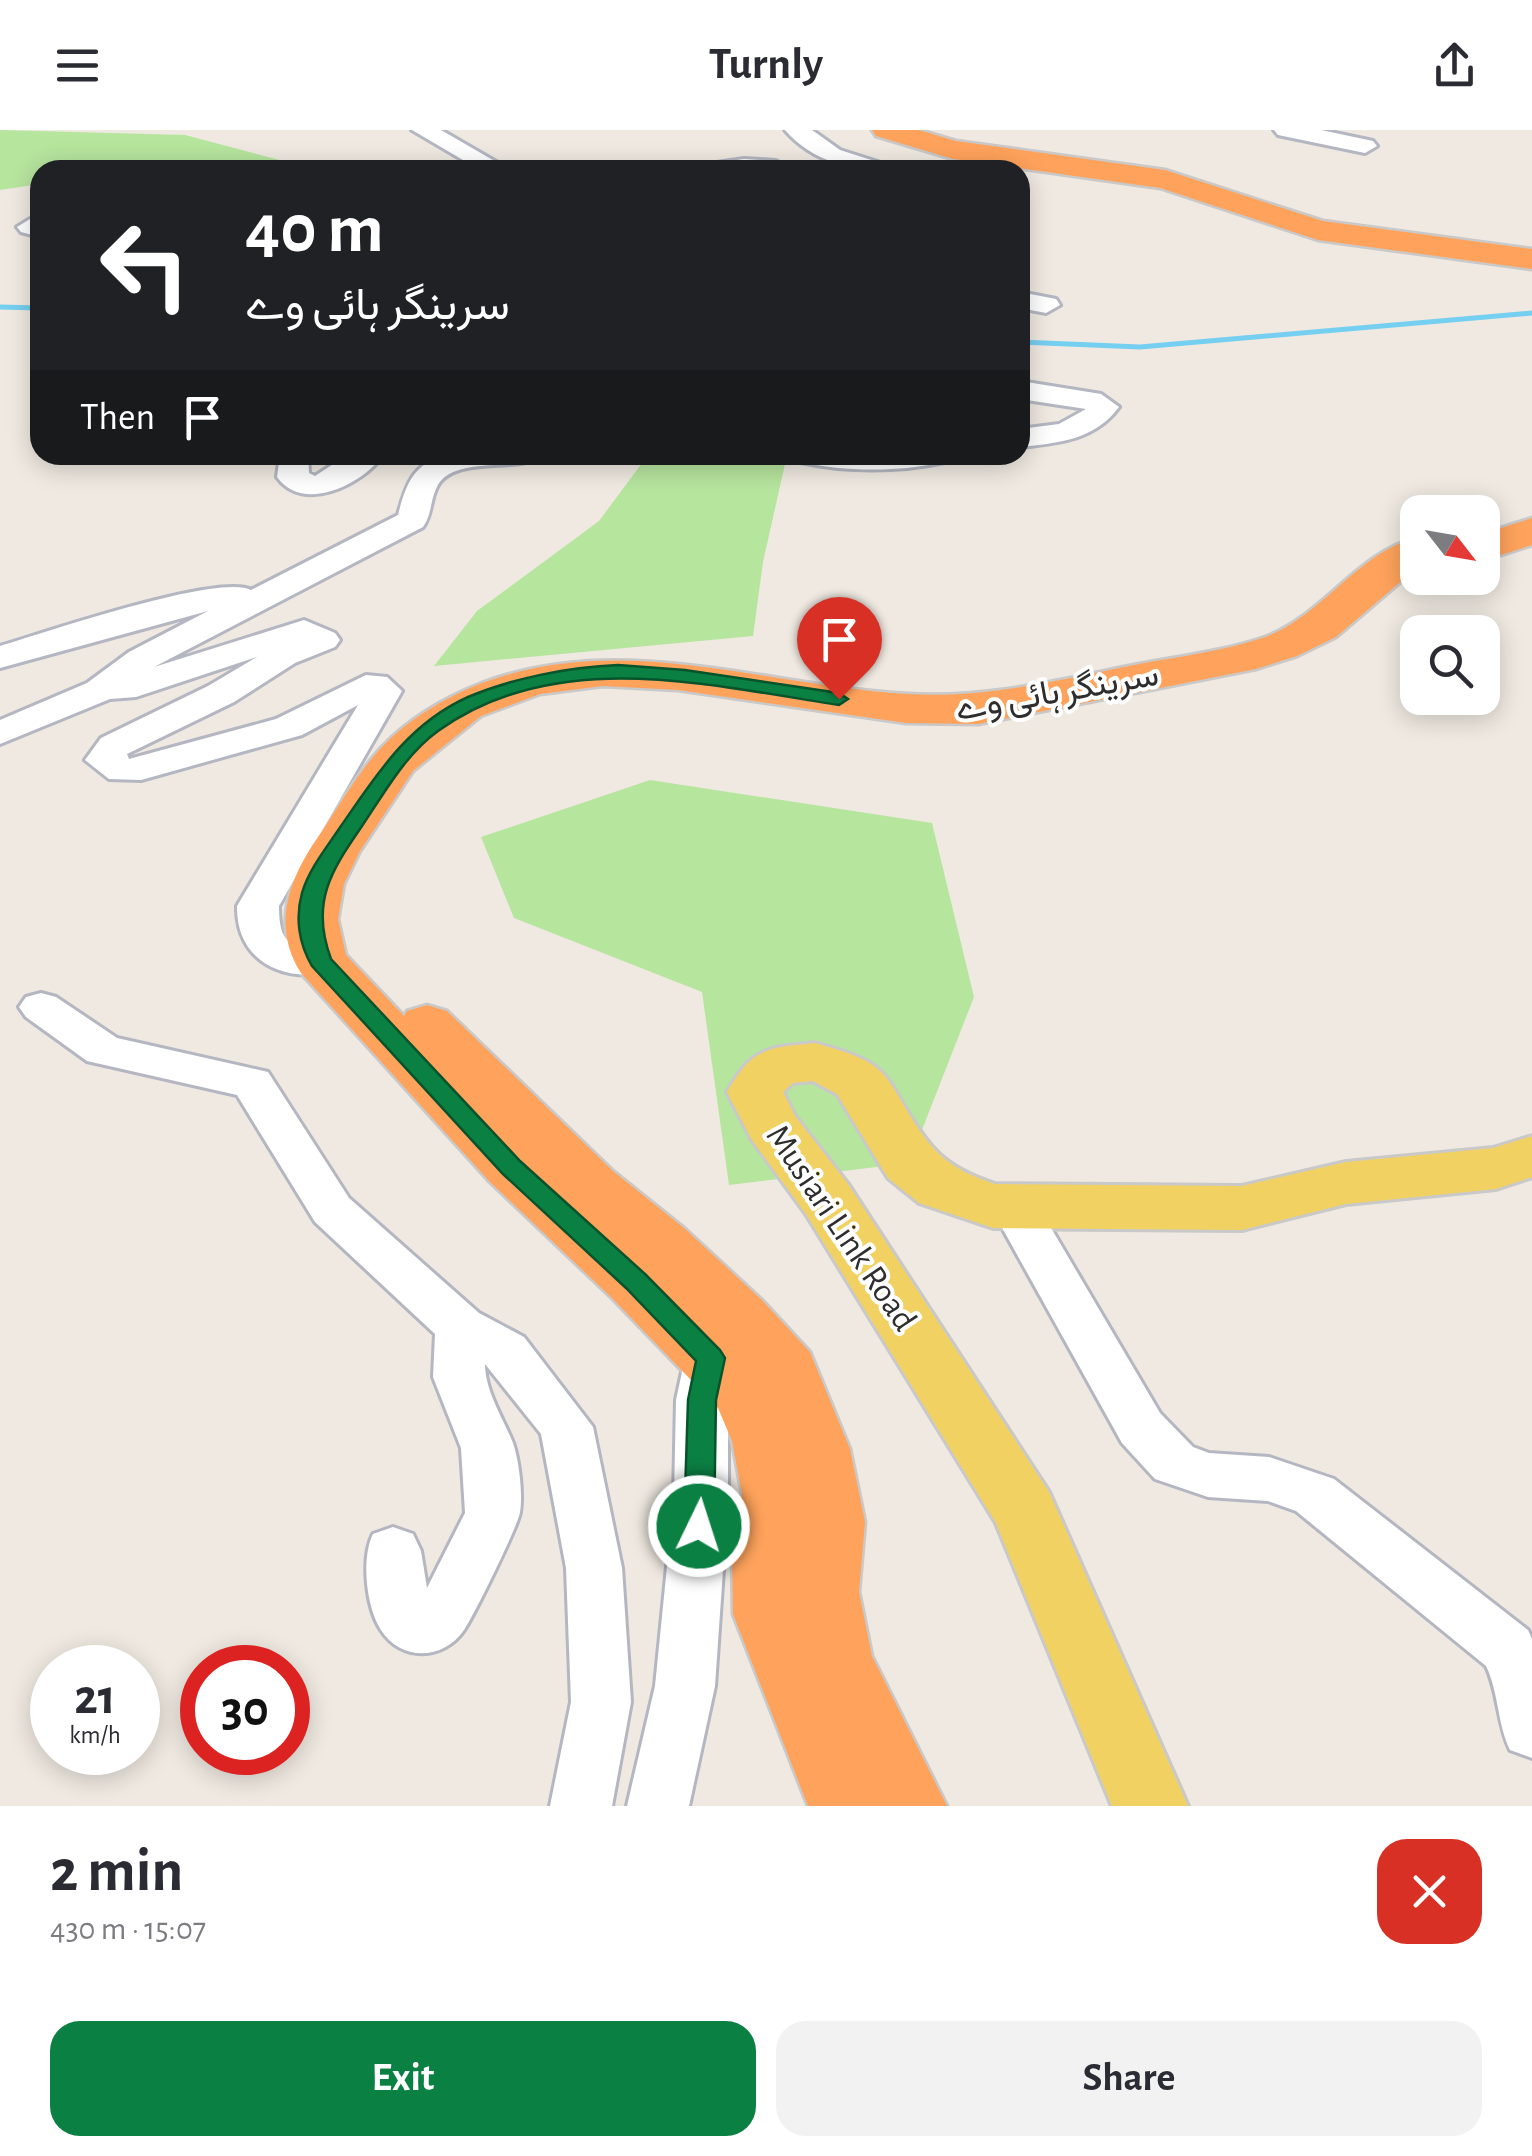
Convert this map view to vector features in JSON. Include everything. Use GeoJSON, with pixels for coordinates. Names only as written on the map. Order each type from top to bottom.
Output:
{"type":"FeatureCollection","features":[{"type":"Feature","properties":{"kind":"highway"},"geometry":{"type":"LineString","coordinates":[[887,130],[954,150],[1030,160]]}},
{"type":"Feature","properties":{"kind":"highway"},"geometry":{"type":"LineString","coordinates":[[920,130],[991,148],[1188,174],[1327,222],[1532,250]]}},
{"type":"Feature","properties":{"kind":"highway"},"geometry":{"type":"LineString","coordinates":[[1030,160],[1166,178],[1318,230],[1532,259]]}},
{"type":"Feature","properties":{"kind":"highway"},"geometry":{"type":"LineString","coordinates":[[1500,522],[1532,512]]}},
{"type":"Feature","properties":{"kind":"highway"},"geometry":{"type":"LineString","coordinates":[[1500,542],[1532,531]]}},
{"type":"Feature","properties":{"kind":"highway","name":"سرینگر ہائی وے"},"geometry":{"type":"LineString","coordinates":[[320,961],[309,931],[313,892],[329,859],[399,756],[430,728],[473,702],[519,685],[584,672],[618,670],[935,712],[978,710],[1256,655],[1288,645],[1320,628],[1367,581],[1400,561]]}},
{"type":"Feature","properties":{"kind":"highway","name":"سرینگر ہائی وے"},"geometry":{"type":"LineString","coordinates":[[907,1806],[835,1659],[822,1592],[829,1522],[815,1449],[786,1371],[740,1318],[662,1245],[590,1187],[362,960],[346,926],[346,896],[352,872],[410,786],[442,747],[481,719],[520,701],[591,687],[664,690],[886,724],[1010,724],[1112,707],[1308,659],[1351,638],[1400,595]]}},
{"type":"Feature","properties":{"kind":"highway"},"geometry":{"type":"LineString","coordinates":[[320,961],[512,1168],[635,1281],[744,1392],[768,1440],[776,1494],[768,1555],[770,1614],[848,1806]]}},
{"type":"Feature","properties":{"kind":"main road","name":"Musiari Link Road"},"geometry":{"type":"LineString","coordinates":[[1150,1806],[1024,1512],[827,1199],[772,1126],[755,1092],[766,1074],[783,1065],[815,1062],[834,1068],[858,1081],[871,1097],[909,1163],[940,1188],[994,1206],[1242,1208],[1346,1184],[1476,1171],[1532,1156]]}},
{"type":"Feature","properties":{"kind":"street"},"geometry":{"type":"LineString","coordinates":[[424,130],[480,160]]}},
{"type":"Feature","properties":{"kind":"street"},"geometry":{"type":"LineString","coordinates":[[797,130],[832,155],[847,160]]}},
{"type":"Feature","properties":{"kind":"street"},"geometry":{"type":"LineString","coordinates":[[1286,130],[1364,146]]}},
{"type":"Feature","properties":{"kind":"street"},"geometry":{"type":"LineString","coordinates":[[1030,391],[1091,400],[1104,407],[1074,430],[1030,437]]}},
{"type":"Feature","properties":{"kind":"street"},"geometry":{"type":"LineString","coordinates":[[294,465],[293,477],[311,486],[328,482],[353,465]]}},
{"type":"Feature","properties":{"kind":"street"},"geometry":{"type":"LineString","coordinates":[[108,687],[105,683],[134,665],[372,546],[412,520],[420,485],[436,469],[446,465]]}},
{"type":"Feature","properties":{"kind":"street"},"geometry":{"type":"LineString","coordinates":[[0,658],[176,606],[239,595],[274,594]]}},
{"type":"Feature","properties":{"kind":"street"},"geometry":{"type":"LineString","coordinates":[[0,733],[108,687],[123,689],[304,630],[323,640],[283,656],[221,694],[114,746],[104,760],[122,771],[141,769],[289,727],[366,686],[374,685],[384,691],[383,699],[354,738],[258,906],[262,938],[276,956],[302,964],[320,961]]}},
{"type":"Feature","properties":{"kind":"street"},"geometry":{"type":"LineString","coordinates":[[41,1007],[103,1050],[252,1083],[332,1210],[460,1327],[506,1352],[566,1427],[594,1568],[601,1702],[582,1806]]}},
{"type":"Feature","properties":{"kind":"street"},"geometry":{"type":"LineString","coordinates":[[1014,1206],[1141,1428],[1174,1463],[1208,1475],[1269,1479],[1315,1496],[1469,1614],[1507,1648],[1523,1681],[1530,1731]]}},
{"type":"Feature","properties":{"kind":"street"},"geometry":{"type":"LineString","coordinates":[[394,1551],[403,1616],[423,1631],[443,1615],[492,1513],[488,1448],[459,1377],[460,1327]]}},
{"type":"Feature","properties":{"kind":"street"},"geometry":{"type":"LineString","coordinates":[[658,1806],[685,1686],[701,1497],[702,1400],[711,1358]]}},
{"type":"Feature","properties":{"kind":"green space"},"geometry":{"type":"Polygon","coordinates":[[[0,130],[185,135],[279,160],[30,160],[30,186],[0,190],[0,130]]]}},
{"type":"Feature","properties":{"kind":"green space"},"geometry":{"type":"Polygon","coordinates":[[[641,465],[785,465],[763,562],[753,636],[434,666],[477,611],[599,521],[641,465]]]}},
{"type":"Feature","properties":{"kind":"green space"},"geometry":{"type":"Polygon","coordinates":[[[650,780],[932,823],[974,997],[909,1163],[729,1185],[702,992],[514,918],[481,837],[650,780]]]}},
{"type":"Feature","properties":{"kind":"waterway"},"geometry":{"type":"LineString","coordinates":[[0,307],[30,308]]}},
{"type":"Feature","properties":{"kind":"waterway"},"geometry":{"type":"LineString","coordinates":[[1030,342],[1140,347],[1532,313]]}},
{"type":"Feature","properties":{"kind":"route"},"geometry":{"type":"LineString","coordinates":[[699,1526],[702,1400],[711,1358],[635,1281],[512,1168],[320,961],[309,931],[313,892],[329,859],[399,756],[430,728],[473,702],[519,685],[584,672],[618,670],[839,699]]}}]}
